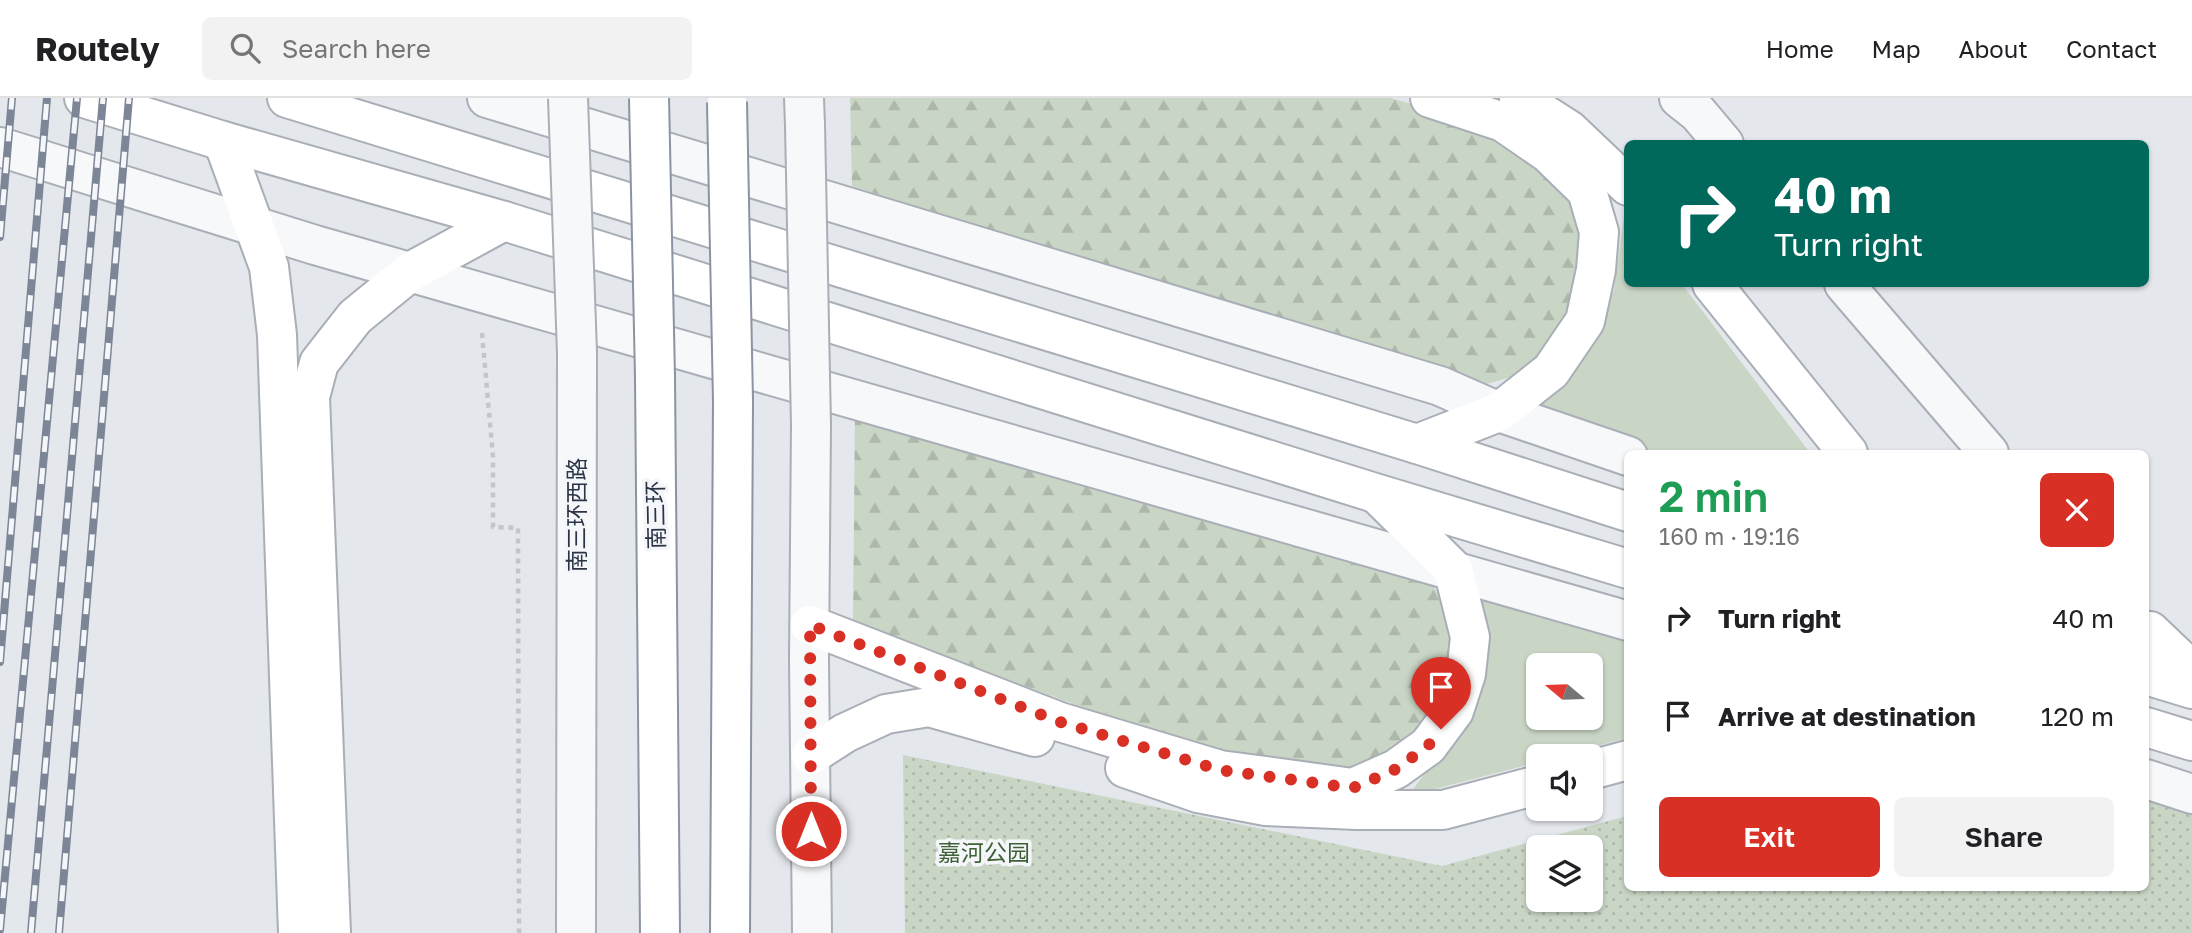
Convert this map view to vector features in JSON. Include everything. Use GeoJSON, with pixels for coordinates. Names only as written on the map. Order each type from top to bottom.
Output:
{"type":"FeatureCollection","features":[{"type":"Feature","properties":{"kind":"main road"},"geometry":{"type":"LineString","coordinates":[[84,98],[223,141],[504,220],[1375,493],[1624,568]]}},
{"type":"Feature","properties":{"kind":"main road"},"geometry":{"type":"LineString","coordinates":[[287,98],[1417,444],[1624,511]]}},
{"type":"Feature","properties":{"kind":"main road"},"geometry":{"type":"LineString","coordinates":[[380,98],[406,134]]}},
{"type":"Feature","properties":{"kind":"main road","name":"南三环"},"geometry":{"type":"LineString","coordinates":[[649,98],[655,377],[660,933]]}},
{"type":"Feature","properties":{"kind":"main road"},"geometry":{"type":"LineString","coordinates":[[1417,444],[1499,412],[1551,371],[1585,321],[1596,270],[1599,232],[1587,191],[1548,153],[1503,122],[1430,98]]}},
{"type":"Feature","properties":{"kind":"main road"},"geometry":{"type":"LineString","coordinates":[[1519,98],[1569,130],[1624,182]]}},
{"type":"Feature","properties":{"kind":"main road"},"geometry":{"type":"LineString","coordinates":[[727,100],[733,401],[730,933]]}},
{"type":"Feature","properties":{"kind":"main road"},"geometry":{"type":"LineString","coordinates":[[223,141],[269,267],[277,334],[298,933]]}},
{"type":"Feature","properties":{"kind":"main road"},"geometry":{"type":"LineString","coordinates":[[331,933],[310,397],[319,363],[355,317],[410,272],[504,220]]}},
{"type":"Feature","properties":{"kind":"main road"},"geometry":{"type":"LineString","coordinates":[[1714,287],[1847,450]]}},
{"type":"Feature","properties":{"kind":"main road"},"geometry":{"type":"LineString","coordinates":[[810,625],[1060,722],[1206,766],[1353,788],[1396,769],[1428,746],[1454,711],[1466,674],[1470,637],[1452,569],[1375,493]]}},
{"type":"Feature","properties":{"kind":"main road"},"geometry":{"type":"LineString","coordinates":[[2149,632],[2192,671]]}},
{"type":"Feature","properties":{"kind":"main road"},"geometry":{"type":"LineString","coordinates":[[2149,676],[2192,689]]}},
{"type":"Feature","properties":{"kind":"main road"},"geometry":{"type":"LineString","coordinates":[[811,755],[845,733],[887,714],[929,707],[1028,734],[1198,793],[1266,806],[1443,810],[1526,788]]}},
{"type":"Feature","properties":{"kind":"main road"},"geometry":{"type":"LineString","coordinates":[[2149,728],[2192,741]]}},
{"type":"Feature","properties":{"kind":"main road"},"geometry":{"type":"LineString","coordinates":[[1603,767],[1624,761]]}},
{"type":"Feature","properties":{"kind":"street"},"geometry":{"type":"LineString","coordinates":[[487,98],[1440,386],[1499,412],[1624,455]]}},
{"type":"Feature","properties":{"kind":"street","name":"南三环西路"},"geometry":{"type":"LineString","coordinates":[[568,98],[577,353],[576,933]]}},
{"type":"Feature","properties":{"kind":"street"},"geometry":{"type":"LineString","coordinates":[[1679,98],[1698,113],[1721,140]]}},
{"type":"Feature","properties":{"kind":"street"},"geometry":{"type":"LineString","coordinates":[[805,111],[811,425],[812,933]]}},
{"type":"Feature","properties":{"kind":"street"},"geometry":{"type":"LineString","coordinates":[[0,148],[410,272],[1624,620]]}},
{"type":"Feature","properties":{"kind":"street"},"geometry":{"type":"LineString","coordinates":[[1847,287],[1986,450]]}},
{"type":"Feature","properties":{"kind":"street"},"geometry":{"type":"LineString","coordinates":[[2149,631],[2192,644]]}},
{"type":"Feature","properties":{"kind":"street"},"geometry":{"type":"LineString","coordinates":[[2149,780],[2192,793]]}},
{"type":"Feature","properties":{"kind":"path"},"geometry":{"type":"LineString","coordinates":[[484,335],[493,457],[493,527],[518,528],[519,933]]}},
{"type":"Feature","properties":{"kind":"green space"},"geometry":{"type":"Polygon","coordinates":[[[850,98],[1391,98],[1497,129],[1577,191],[1589,231],[1576,315],[1534,370],[1480,386],[852,186],[850,98]]]}},
{"type":"Feature","properties":{"kind":"green space"},"geometry":{"type":"Polygon","coordinates":[[[1624,215],[1624,287],[1684,287],[1808,450],[1643,450],[1527,414],[1575,372],[1614,291],[1624,215]]]}},
{"type":"Feature","properties":{"kind":"green space"},"geometry":{"type":"Polygon","coordinates":[[[855,408],[1432,583],[1450,617],[1450,675],[1415,740],[1353,776],[1207,753],[853,623],[855,408]]]}},
{"type":"Feature","properties":{"kind":"green space"},"geometry":{"type":"Polygon","coordinates":[[[1476,586],[1624,634],[1624,739],[1603,744],[1526,744],[1526,765],[1408,796],[1460,726],[1476,586]]]}},
{"type":"Feature","properties":{"kind":"green space","name":"嘉河公园"},"geometry":{"type":"Polygon","coordinates":[[[903,755],[1442,866],[1526,843],[1526,912],[1603,912],[1603,835],[1557,835],[1624,817],[1624,891],[2149,891],[2149,793],[2192,812],[2192,933],[905,933],[903,755]]]}},
{"type":"Feature","properties":{"kind":"railway"},"geometry":{"type":"LineString","coordinates":[[0,237],[12,98]]}},
{"type":"Feature","properties":{"kind":"railway"},"geometry":{"type":"LineString","coordinates":[[0,662],[47,98]]}},
{"type":"Feature","properties":{"kind":"railway"},"geometry":{"type":"LineString","coordinates":[[0,930],[77,98]]}},
{"type":"Feature","properties":{"kind":"railway"},"geometry":{"type":"LineString","coordinates":[[31,933],[103,98]]}},
{"type":"Feature","properties":{"kind":"railway"},"geometry":{"type":"LineString","coordinates":[[59,933],[129,98]]}},
{"type":"Feature","properties":{"kind":"route"},"geometry":{"type":"LineString","coordinates":[[811,831],[810,625],[1060,722],[1220,770],[1353,788],[1396,769],[1428,746],[1441,729]]}}]}
